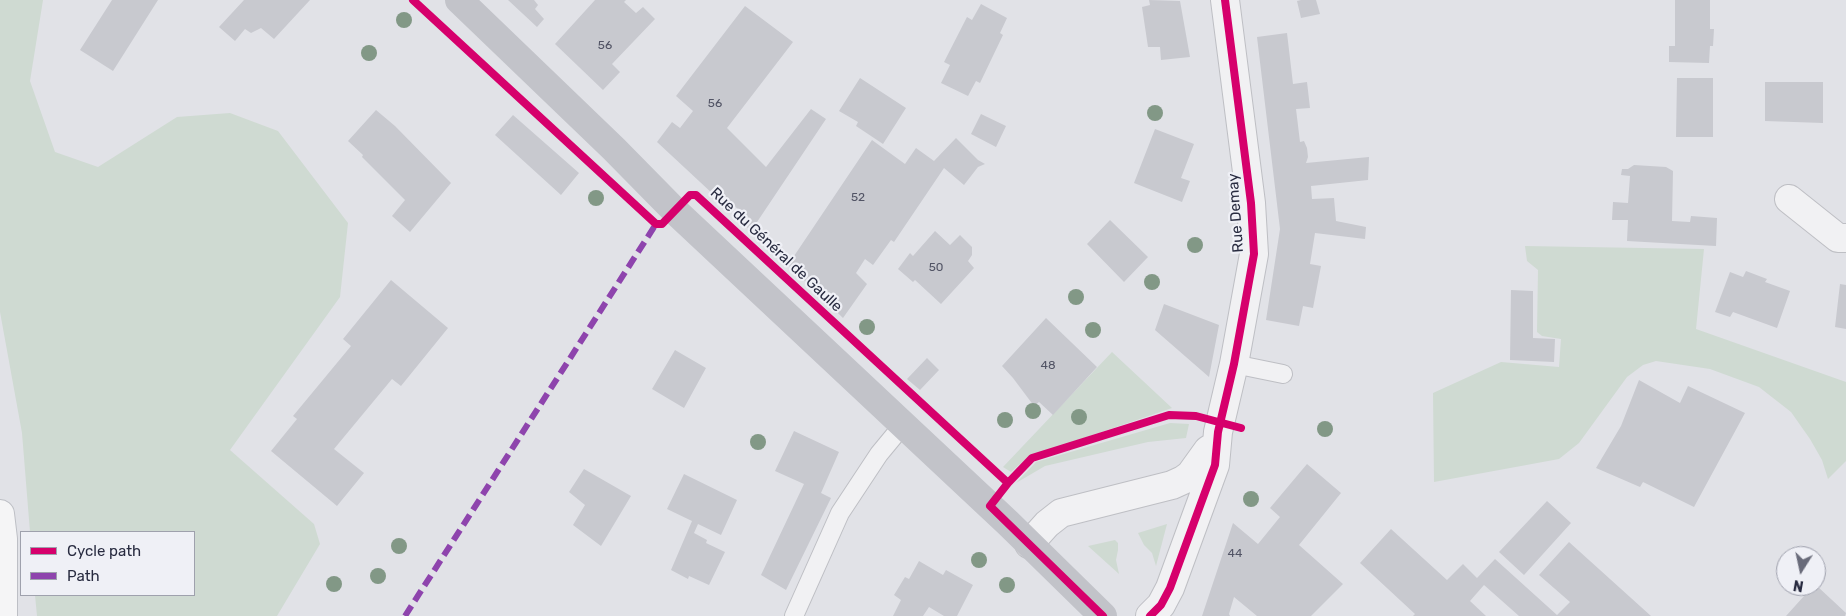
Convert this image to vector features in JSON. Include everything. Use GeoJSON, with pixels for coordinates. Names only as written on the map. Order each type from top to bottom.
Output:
{"type":"FeatureCollection","features":[{"type":"Feature","properties":{"kind":"main road"},"geometry":{"type":"LineString","coordinates":[[459,0],[614,149],[669,205],[1103,616]]}},
{"type":"Feature","properties":{"kind":"main road"},"geometry":{"type":"LineString","coordinates":[[0,514],[3,539],[3,616]]}},
{"type":"Feature","properties":{"kind":"street","name":"Rue Demay"},"geometry":{"type":"LineString","coordinates":[[1150,616],[1161,604],[1170,588],[1215,465],[1216,445],[1234,364],[1254,254],[1251,203],[1225,0]]}},
{"type":"Feature","properties":{"kind":"street"},"geometry":{"type":"LineString","coordinates":[[1789,199],[1838,238],[1846,238]]}},
{"type":"Feature","properties":{"kind":"street"},"geometry":{"type":"LineString","coordinates":[[1029,544],[1047,524],[1061,513],[1172,485],[1190,475],[1208,450],[1216,445]]}},
{"type":"Feature","properties":{"kind":"street","name":"Rue Demay"},"geometry":{"type":"LineString","coordinates":[[1172,485],[1179,489],[1190,510],[1192,532]]}},
{"type":"Feature","properties":{"kind":"lane"},"geometry":{"type":"LineString","coordinates":[[1234,364],[1283,374]]}},
{"type":"Feature","properties":{"kind":"lane"},"geometry":{"type":"LineString","coordinates":[[794,616],[840,513],[879,454],[903,425]]}},
{"type":"Feature","properties":{"kind":"shaded area"},"geometry":{"type":"Polygon","coordinates":[[[0,0],[43,0],[30,81],[55,152],[98,167],[177,117],[230,113],[278,131],[348,223],[340,297],[230,450],[314,524],[320,544],[277,616],[37,616],[35,596],[195,596],[195,531],[30,531],[22,433],[0,312],[0,0]]]}},
{"type":"Feature","properties":{"kind":"shaded area"},"geometry":{"type":"Polygon","coordinates":[[[1525,246],[1704,249],[1696,329],[1846,382],[1846,461],[1828,479],[1822,460],[1791,412],[1759,387],[1710,369],[1656,361],[1643,365],[1627,377],[1579,443],[1559,459],[1434,482],[1433,393],[1501,362],[1559,367],[1561,339],[1542,336],[1537,332],[1538,270],[1527,261],[1525,246]]]}},
{"type":"Feature","properties":{"kind":"shaded area"},"geometry":{"type":"Polygon","coordinates":[[[1112,352],[1172,408],[1028,457],[1011,472],[1003,467],[1112,352]]]}},
{"type":"Feature","properties":{"kind":"shaded area"},"geometry":{"type":"Polygon","coordinates":[[[1170,423],[1189,424],[1186,438],[1148,442],[1045,466],[1016,483],[1036,462],[1170,423]]]}},
{"type":"Feature","properties":{"kind":"shaded area"},"geometry":{"type":"Polygon","coordinates":[[[1167,524],[1156,566],[1152,553],[1144,545],[1138,533],[1167,524]]]}},
{"type":"Feature","properties":{"kind":"shaded area"},"geometry":{"type":"Polygon","coordinates":[[[1115,540],[1118,543],[1116,560],[1119,574],[1088,546],[1115,540]]]}},
{"type":"Feature","properties":{"kind":"building"},"geometry":{"type":"Polygon","coordinates":[[[112,0],[158,0],[113,71],[80,50],[112,0]]]}},
{"type":"Feature","properties":{"kind":"building"},"geometry":{"type":"Polygon","coordinates":[[[244,0],[310,0],[274,39],[261,28],[251,33],[245,29],[235,41],[219,27],[244,0]]]}},
{"type":"Feature","properties":{"kind":"building"},"geometry":{"type":"Polygon","coordinates":[[[508,0],[534,0],[538,5],[535,9],[544,19],[537,27],[508,0]]]}},
{"type":"Feature","properties":{"kind":"building"},"geometry":{"type":"Polygon","coordinates":[[[595,0],[626,0],[624,2],[636,13],[643,7],[655,19],[612,64],[620,72],[603,90],[555,44],[595,0]]]}},
{"type":"Feature","properties":{"kind":"building"},"geometry":{"type":"Polygon","coordinates":[[[1149,0],[1180,1],[1190,57],[1161,60],[1160,47],[1148,47],[1142,7],[1150,5],[1149,0]]]}},
{"type":"Feature","properties":{"kind":"building"},"geometry":{"type":"Polygon","coordinates":[[[1316,0],[1320,14],[1301,18],[1297,1],[1316,0]]]}},
{"type":"Feature","properties":{"kind":"building"},"geometry":{"type":"Polygon","coordinates":[[[1675,0],[1710,0],[1710,29],[1714,29],[1709,63],[1669,62],[1669,46],[1675,46],[1675,0]]]}},
{"type":"Feature","properties":{"kind":"building"},"geometry":{"type":"Polygon","coordinates":[[[981,4],[1007,18],[1000,33],[1003,35],[980,83],[976,81],[968,96],[941,83],[950,65],[944,62],[967,17],[972,20],[981,4]]]}},
{"type":"Feature","properties":{"kind":"building"},"geometry":{"type":"Polygon","coordinates":[[[745,6],[793,42],[727,128],[766,167],[811,109],[826,119],[751,231],[735,216],[739,210],[718,191],[714,195],[657,142],[672,122],[680,128],[693,111],[676,96],[745,6]]]}},
{"type":"Feature","properties":{"kind":"building"},"geometry":{"type":"Polygon","coordinates":[[[1287,33],[1293,84],[1307,82],[1310,108],[1296,109],[1300,142],[1304,141],[1307,148],[1308,157],[1306,163],[1369,157],[1368,180],[1311,186],[1312,199],[1334,198],[1336,221],[1366,227],[1365,239],[1315,233],[1310,264],[1321,266],[1313,308],[1303,306],[1299,326],[1266,320],[1280,229],[1257,37],[1287,33]]]}},
{"type":"Feature","properties":{"kind":"building"},"geometry":{"type":"Polygon","coordinates":[[[860,78],[906,108],[883,144],[856,126],[858,122],[839,111],[860,78]]]}},
{"type":"Feature","properties":{"kind":"building"},"geometry":{"type":"Polygon","coordinates":[[[1677,78],[1713,78],[1713,137],[1676,137],[1677,78]]]}},
{"type":"Feature","properties":{"kind":"building"},"geometry":{"type":"Polygon","coordinates":[[[1765,82],[1823,82],[1823,123],[1765,121],[1765,82]]]}},
{"type":"Feature","properties":{"kind":"building"},"geometry":{"type":"Polygon","coordinates":[[[376,110],[395,126],[451,183],[410,232],[392,216],[405,200],[348,141],[376,110]]]}},
{"type":"Feature","properties":{"kind":"building"},"geometry":{"type":"Polygon","coordinates":[[[981,114],[1006,126],[996,147],[971,134],[981,114]]]}},
{"type":"Feature","properties":{"kind":"building"},"geometry":{"type":"Polygon","coordinates":[[[513,115],[579,173],[561,195],[495,135],[513,115]]]}},
{"type":"Feature","properties":{"kind":"building"},"geometry":{"type":"Polygon","coordinates":[[[1155,129],[1194,144],[1181,178],[1190,181],[1182,202],[1134,183],[1155,129]]]}},
{"type":"Feature","properties":{"kind":"building"},"geometry":{"type":"Polygon","coordinates":[[[956,138],[978,160],[985,164],[978,167],[964,185],[944,168],[894,242],[891,240],[873,265],[865,259],[856,273],[867,284],[843,318],[788,265],[872,140],[905,164],[916,148],[934,161],[956,138]]]}},
{"type":"Feature","properties":{"kind":"building"},"geometry":{"type":"Polygon","coordinates":[[[1634,165],[1666,167],[1673,171],[1672,221],[1690,222],[1691,216],[1717,218],[1716,246],[1627,241],[1628,220],[1612,220],[1613,202],[1628,203],[1630,176],[1621,175],[1622,169],[1628,169],[1634,165]]]}},
{"type":"Feature","properties":{"kind":"building"},"geometry":{"type":"Polygon","coordinates":[[[1110,220],[1148,257],[1124,282],[1087,244],[1110,220]]]}},
{"type":"Feature","properties":{"kind":"building"},"geometry":{"type":"Polygon","coordinates":[[[935,231],[950,245],[960,235],[972,247],[972,255],[968,261],[974,268],[941,304],[915,280],[913,282],[898,269],[910,253],[913,256],[935,231]]]}},
{"type":"Feature","properties":{"kind":"building"},"geometry":{"type":"Polygon","coordinates":[[[1746,271],[1767,279],[1765,282],[1790,291],[1777,328],[1733,312],[1730,317],[1715,312],[1730,272],[1743,277],[1746,271]]]}},
{"type":"Feature","properties":{"kind":"building"},"geometry":{"type":"Polygon","coordinates":[[[391,280],[448,328],[401,386],[392,379],[334,449],[364,473],[337,506],[271,451],[297,419],[293,416],[351,346],[343,339],[391,280]]]}},
{"type":"Feature","properties":{"kind":"building"},"geometry":{"type":"Polygon","coordinates":[[[1840,284],[1846,285],[1846,329],[1835,327],[1840,284]]]}},
{"type":"Feature","properties":{"kind":"building"},"geometry":{"type":"Polygon","coordinates":[[[1511,290],[1533,291],[1533,338],[1555,339],[1554,362],[1510,360],[1511,290]]]}},
{"type":"Feature","properties":{"kind":"building"},"geometry":{"type":"Polygon","coordinates":[[[1164,304],[1219,325],[1209,377],[1155,330],[1164,304]]]}},
{"type":"Feature","properties":{"kind":"building"},"geometry":{"type":"Polygon","coordinates":[[[1046,318],[1097,367],[1053,415],[1039,402],[1034,406],[1002,366],[1046,318]]]}},
{"type":"Feature","properties":{"kind":"building"},"geometry":{"type":"Polygon","coordinates":[[[675,350],[706,368],[684,408],[652,389],[675,350]]]}},
{"type":"Feature","properties":{"kind":"building"},"geometry":{"type":"Polygon","coordinates":[[[927,358],[939,370],[920,390],[907,379],[927,358]]]}},
{"type":"Feature","properties":{"kind":"building"},"geometry":{"type":"Polygon","coordinates":[[[1639,380],[1680,403],[1688,386],[1745,413],[1694,507],[1643,482],[1640,487],[1596,468],[1621,426],[1639,380]]]}},
{"type":"Feature","properties":{"kind":"building"},"geometry":{"type":"Polygon","coordinates":[[[794,431],[839,452],[821,493],[831,498],[786,590],[761,575],[804,484],[775,471],[794,431]]]}},
{"type":"Feature","properties":{"kind":"building"},"geometry":{"type":"Polygon","coordinates":[[[1307,464],[1341,493],[1299,545],[1343,584],[1311,616],[1257,616],[1234,597],[1230,616],[1202,616],[1233,523],[1258,544],[1280,517],[1270,508],[1307,464]]]}},
{"type":"Feature","properties":{"kind":"building"},"geometry":{"type":"Polygon","coordinates":[[[584,469],[631,496],[601,546],[573,525],[585,505],[569,492],[584,469]]]}},
{"type":"Feature","properties":{"kind":"building"},"geometry":{"type":"Polygon","coordinates":[[[684,474],[737,500],[721,535],[698,524],[694,533],[707,540],[706,543],[725,552],[709,585],[689,576],[688,579],[671,570],[692,521],[667,509],[684,474]]]}},
{"type":"Feature","properties":{"kind":"building"},"geometry":{"type":"Polygon","coordinates":[[[1547,501],[1571,523],[1524,575],[1499,552],[1547,501]]]}},
{"type":"Feature","properties":{"kind":"building"},"geometry":{"type":"Polygon","coordinates":[[[1391,529],[1447,580],[1463,564],[1477,578],[1495,559],[1557,615],[1570,602],[1539,575],[1569,542],[1651,616],[1519,616],[1484,585],[1470,601],[1486,616],[1413,616],[1415,614],[1360,563],[1391,529]]]}},
{"type":"Feature","properties":{"kind":"building"},"geometry":{"type":"Polygon","coordinates":[[[919,561],[943,575],[946,570],[973,585],[957,616],[944,616],[929,607],[923,616],[893,616],[901,600],[894,595],[905,577],[909,579],[919,561]]]}},
{"type":"Feature","properties":{"kind":"building"},"geometry":{"type":"Polygon","coordinates":[[[1826,594],[1846,613],[1845,616],[1786,616],[1804,596],[1826,596],[1826,594]]]}},
{"type":"Feature","properties":{"kind":"marked path"},"geometry":{"type":"LineString","coordinates":[[405,616],[656,224]]}},
{"type":"Feature","properties":{"kind":"cycle path","name":"Rue du Général de Gaulle"},"geometry":{"type":"LineString","coordinates":[[413,0],[656,224],[662,224],[690,195],[696,195],[1008,483]]}},
{"type":"Feature","properties":{"kind":"cycle path"},"geometry":{"type":"LineString","coordinates":[[1150,616],[1161,605],[1170,588],[1215,465],[1218,432],[1234,364],[1254,254],[1251,203],[1225,0]]}},
{"type":"Feature","properties":{"kind":"cycle path"},"geometry":{"type":"LineString","coordinates":[[1103,616],[990,506],[1008,483],[1032,458],[1169,415],[1196,416],[1241,428]]}}]}
